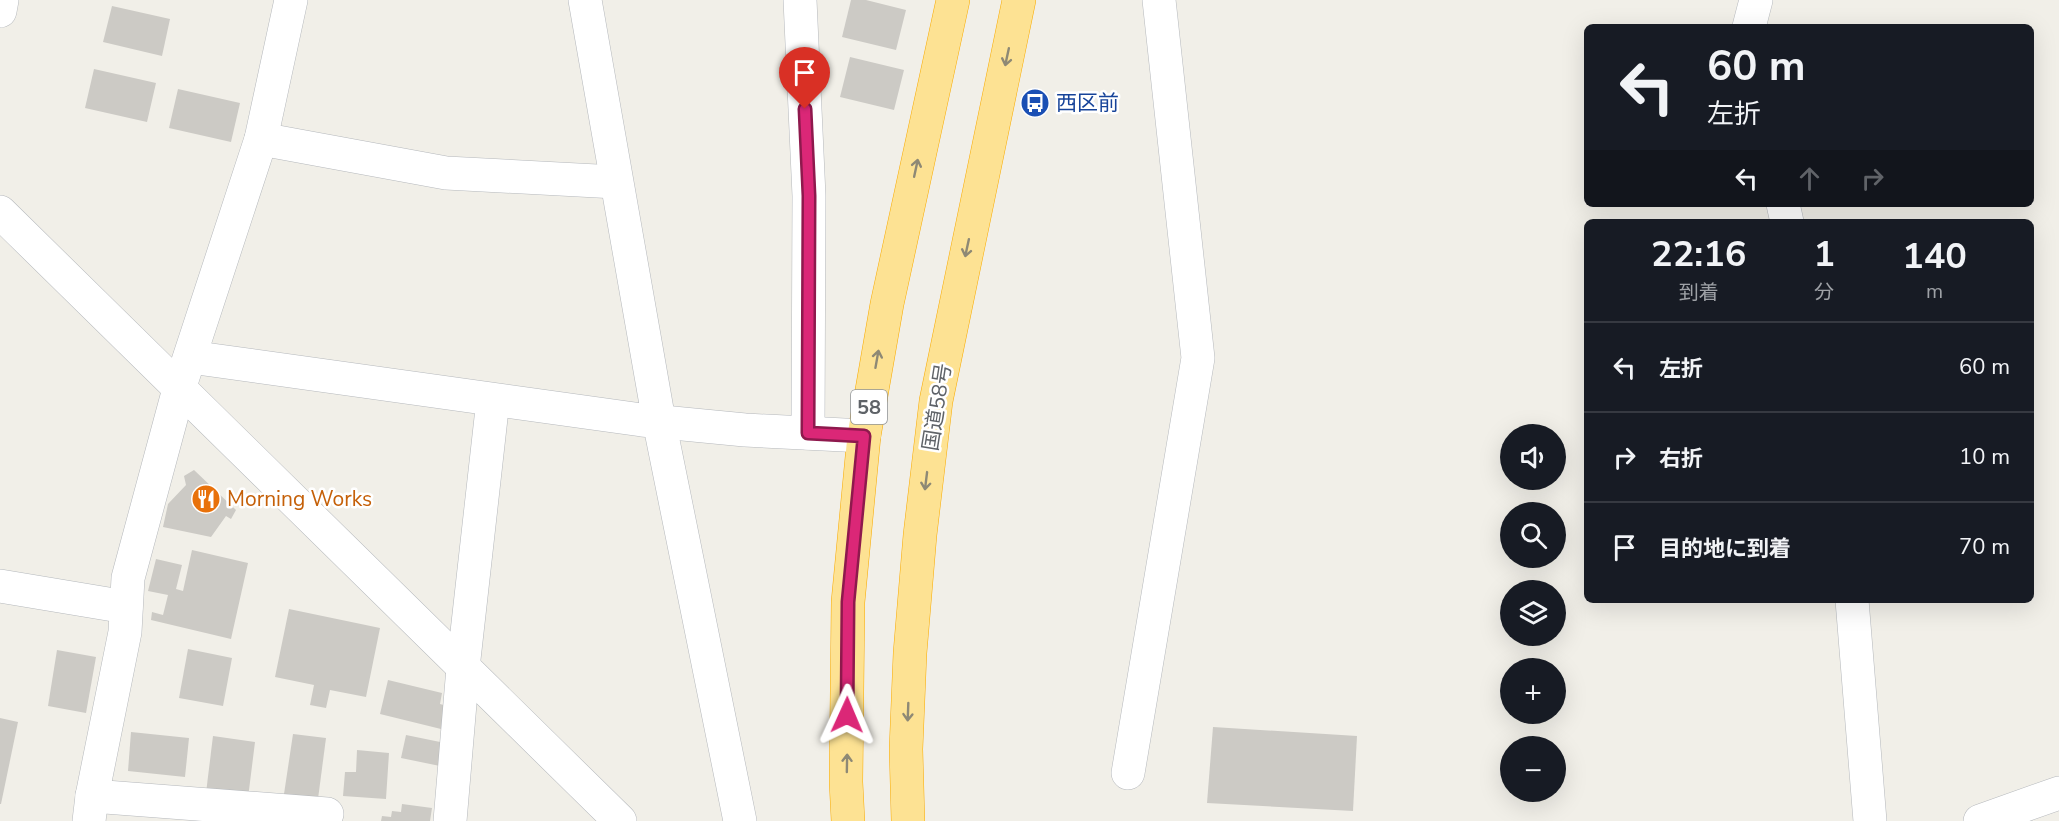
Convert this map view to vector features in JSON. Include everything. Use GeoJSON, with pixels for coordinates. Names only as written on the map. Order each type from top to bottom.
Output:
{"type":"FeatureCollection","features":[{"type":"Feature","properties":{"kind":"highway","name":"58"},"geometry":{"type":"LineString","coordinates":[[848,821],[846,782],[848,602],[864,436],[887,304],[953,0]]}},
{"type":"Feature","properties":{"kind":"highway","name":"国道58号"},"geometry":{"type":"LineString","coordinates":[[908,821],[906,749],[910,653],[920,535],[936,401],[1019,0]]}},
{"type":"Feature","properties":{"kind":"street"},"geometry":{"type":"LineString","coordinates":[[0,10],[2,0]]}},
{"type":"Feature","properties":{"kind":"street"},"geometry":{"type":"LineString","coordinates":[[291,0],[261,139],[179,389],[128,578],[125,632],[91,808],[327,814]]}},
{"type":"Feature","properties":{"kind":"street"},"geometry":{"type":"LineString","coordinates":[[585,0],[659,421],[740,821]]}},
{"type":"Feature","properties":{"kind":"street"},"geometry":{"type":"LineString","coordinates":[[800,0],[809,196],[808,433]]}},
{"type":"Feature","properties":{"kind":"street"},"geometry":{"type":"LineString","coordinates":[[1128,773],[1198,358],[1159,0]]}},
{"type":"Feature","properties":{"kind":"street"},"geometry":{"type":"LineString","coordinates":[[1750,24],[1756,0]]}},
{"type":"Feature","properties":{"kind":"street"},"geometry":{"type":"LineString","coordinates":[[261,139],[446,173],[616,182]]}},
{"type":"Feature","properties":{"kind":"street"},"geometry":{"type":"LineString","coordinates":[[0,212],[620,821]]}},
{"type":"Feature","properties":{"kind":"street"},"geometry":{"type":"LineString","coordinates":[[190,357],[659,421],[745,430],[864,436]]}},
{"type":"Feature","properties":{"kind":"street"},"geometry":{"type":"LineString","coordinates":[[450,821],[463,668],[494,400]]}},
{"type":"Feature","properties":{"kind":"street"},"geometry":{"type":"LineString","coordinates":[[0,586],[126,608]]}},
{"type":"Feature","properties":{"kind":"street"},"geometry":{"type":"LineString","coordinates":[[1852,603],[1870,821]]}},
{"type":"Feature","properties":{"kind":"street"},"geometry":{"type":"LineString","coordinates":[[1980,821],[2059,793]]}},
{"type":"Feature","properties":{"kind":"building"},"geometry":{"type":"Polygon","coordinates":[[[851,0],[866,0],[906,10],[896,50],[842,37],[851,0]]]}},
{"type":"Feature","properties":{"kind":"building"},"geometry":{"type":"Polygon","coordinates":[[[112,6],[170,19],[162,56],[103,42],[112,6]]]}},
{"type":"Feature","properties":{"kind":"building"},"geometry":{"type":"Polygon","coordinates":[[[850,57],[904,70],[894,110],[840,97],[850,57]]]}},
{"type":"Feature","properties":{"kind":"building"},"geometry":{"type":"Polygon","coordinates":[[[94,69],[156,83],[147,122],[85,108],[94,69]]]}},
{"type":"Feature","properties":{"kind":"building"},"geometry":{"type":"Polygon","coordinates":[[[178,89],[240,103],[231,142],[169,128],[178,89]]]}},
{"type":"Feature","properties":{"kind":"building"},"geometry":{"type":"Polygon","coordinates":[[[194,470],[236,510],[231,519],[226,516],[211,537],[163,527],[168,504],[186,485],[184,476],[194,470]]]}},
{"type":"Feature","properties":{"kind":"building"},"geometry":{"type":"Polygon","coordinates":[[[192,550],[248,563],[231,639],[151,620],[152,612],[163,615],[168,595],[148,591],[156,559],[182,565],[176,589],[183,591],[192,550]]]}},
{"type":"Feature","properties":{"kind":"building"},"geometry":{"type":"Polygon","coordinates":[[[289,609],[380,628],[366,697],[330,690],[326,708],[310,705],[314,685],[275,677],[289,609]]]}},
{"type":"Feature","properties":{"kind":"building"},"geometry":{"type":"Polygon","coordinates":[[[188,649],[232,658],[223,706],[179,698],[188,649]]]}},
{"type":"Feature","properties":{"kind":"building"},"geometry":{"type":"Polygon","coordinates":[[[57,650],[96,657],[86,713],[48,706],[57,650]]]}},
{"type":"Feature","properties":{"kind":"building"},"geometry":{"type":"Polygon","coordinates":[[[388,680],[442,693],[440,704],[447,706],[441,729],[380,714],[388,680]]]}},
{"type":"Feature","properties":{"kind":"building"},"geometry":{"type":"Polygon","coordinates":[[[0,718],[18,722],[1,804],[0,804],[0,718]]]}},
{"type":"Feature","properties":{"kind":"building"},"geometry":{"type":"Polygon","coordinates":[[[1213,727],[1357,736],[1353,811],[1207,803],[1213,727]]]}},
{"type":"Feature","properties":{"kind":"building"},"geometry":{"type":"Polygon","coordinates":[[[131,732],[189,738],[185,777],[128,771],[131,732]]]}},
{"type":"Feature","properties":{"kind":"building"},"geometry":{"type":"Polygon","coordinates":[[[293,734],[326,738],[318,799],[284,794],[293,734]]]}},
{"type":"Feature","properties":{"kind":"building"},"geometry":{"type":"Polygon","coordinates":[[[406,735],[445,743],[440,766],[401,758],[406,735]]]}},
{"type":"Feature","properties":{"kind":"building"},"geometry":{"type":"Polygon","coordinates":[[[213,736],[255,742],[248,798],[206,793],[213,736]]]}},
{"type":"Feature","properties":{"kind":"building"},"geometry":{"type":"Polygon","coordinates":[[[357,750],[389,753],[386,799],[343,796],[345,772],[356,772],[357,750]]]}},
{"type":"Feature","properties":{"kind":"building"},"geometry":{"type":"Polygon","coordinates":[[[402,804],[432,808],[430,821],[381,821],[382,816],[391,817],[392,811],[401,812],[402,804]]]}},
{"type":"Feature","properties":{"kind":"place","name":"西区前"},"geometry":{"type":"Point","coordinates":[1035,103]}},
{"type":"Feature","properties":{"kind":"place","name":"Morning Works"},"geometry":{"type":"Point","coordinates":[206,499]}},
{"type":"Feature","properties":{"kind":"route"},"geometry":{"type":"LineString","coordinates":[[805,109],[809,196],[808,433],[864,436],[848,602],[847,715]]}}]}
